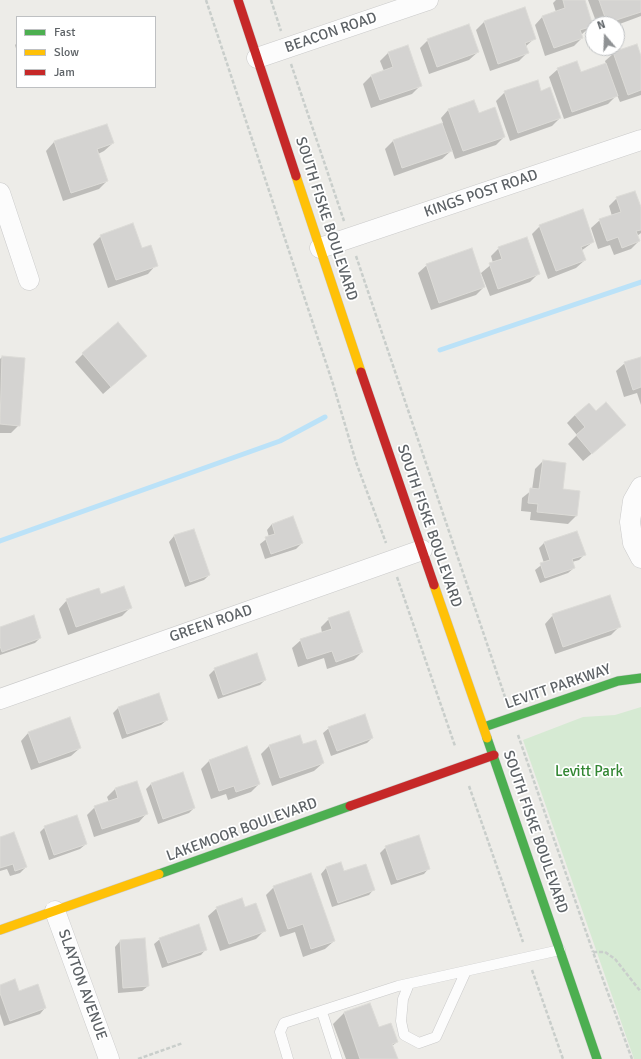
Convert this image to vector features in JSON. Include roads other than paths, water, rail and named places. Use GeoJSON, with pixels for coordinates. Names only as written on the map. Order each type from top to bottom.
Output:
{"type":"FeatureCollection","features":[{"type":"Feature","properties":{"kind":"main road","name":"SOUTH FISKE BOULEVARD"},"geometry":{"type":"LineString","coordinates":[[238,0],[422,550],[494,755],[597,1059]]}},
{"type":"Feature","properties":{"kind":"main road","name":"LEVITT PARKWAY"},"geometry":{"type":"LineString","coordinates":[[484,727],[618,681],[641,678]]}},
{"type":"Feature","properties":{"kind":"main road","name":"LAKEMOOR BOULEVARD"},"geometry":{"type":"LineString","coordinates":[[0,930],[494,755]]}},
{"type":"Feature","properties":{"kind":"street","name":"BEACON ROAD"},"geometry":{"type":"LineString","coordinates":[[257,58],[428,0]]}},
{"type":"Feature","properties":{"kind":"street","name":"KINGS POST ROAD"},"geometry":{"type":"LineString","coordinates":[[320,248],[641,140]]}},
{"type":"Feature","properties":{"kind":"street"},"geometry":{"type":"LineString","coordinates":[[0,193],[29,280]]}},
{"type":"Feature","properties":{"kind":"street"},"geometry":{"type":"LineString","coordinates":[[641,487],[633,501],[630,522],[633,543],[641,558]]}},
{"type":"Feature","properties":{"kind":"street","name":"GREEN ROAD"},"geometry":{"type":"LineString","coordinates":[[0,699],[422,550]]}},
{"type":"Feature","properties":{"kind":"street","name":"SLAYTON AVENUE"},"geometry":{"type":"LineString","coordinates":[[56,911],[109,1059]]}},
{"type":"Feature","properties":{"kind":"lane"},"geometry":{"type":"LineString","coordinates":[[288,1059],[280,1032],[284,1023],[409,984],[560,950]]}},
{"type":"Feature","properties":{"kind":"lane"},"geometry":{"type":"LineString","coordinates":[[409,984],[403,999],[401,1020],[404,1035],[419,1043],[436,1036],[466,971]]}},
{"type":"Feature","properties":{"kind":"lane"},"geometry":{"type":"LineString","coordinates":[[322,1012],[337,1059]]}},
{"type":"Feature","properties":{"kind":"waterway"},"geometry":{"type":"LineString","coordinates":[[440,350],[641,282]]}},
{"type":"Feature","properties":{"kind":"waterway"},"geometry":{"type":"LineString","coordinates":[[0,541],[280,441],[325,417]]}},
{"type":"Feature","properties":{"kind":"park label","name":"Levitt Park"},"geometry":{"type":"Point","coordinates":[589,772]}}]}
